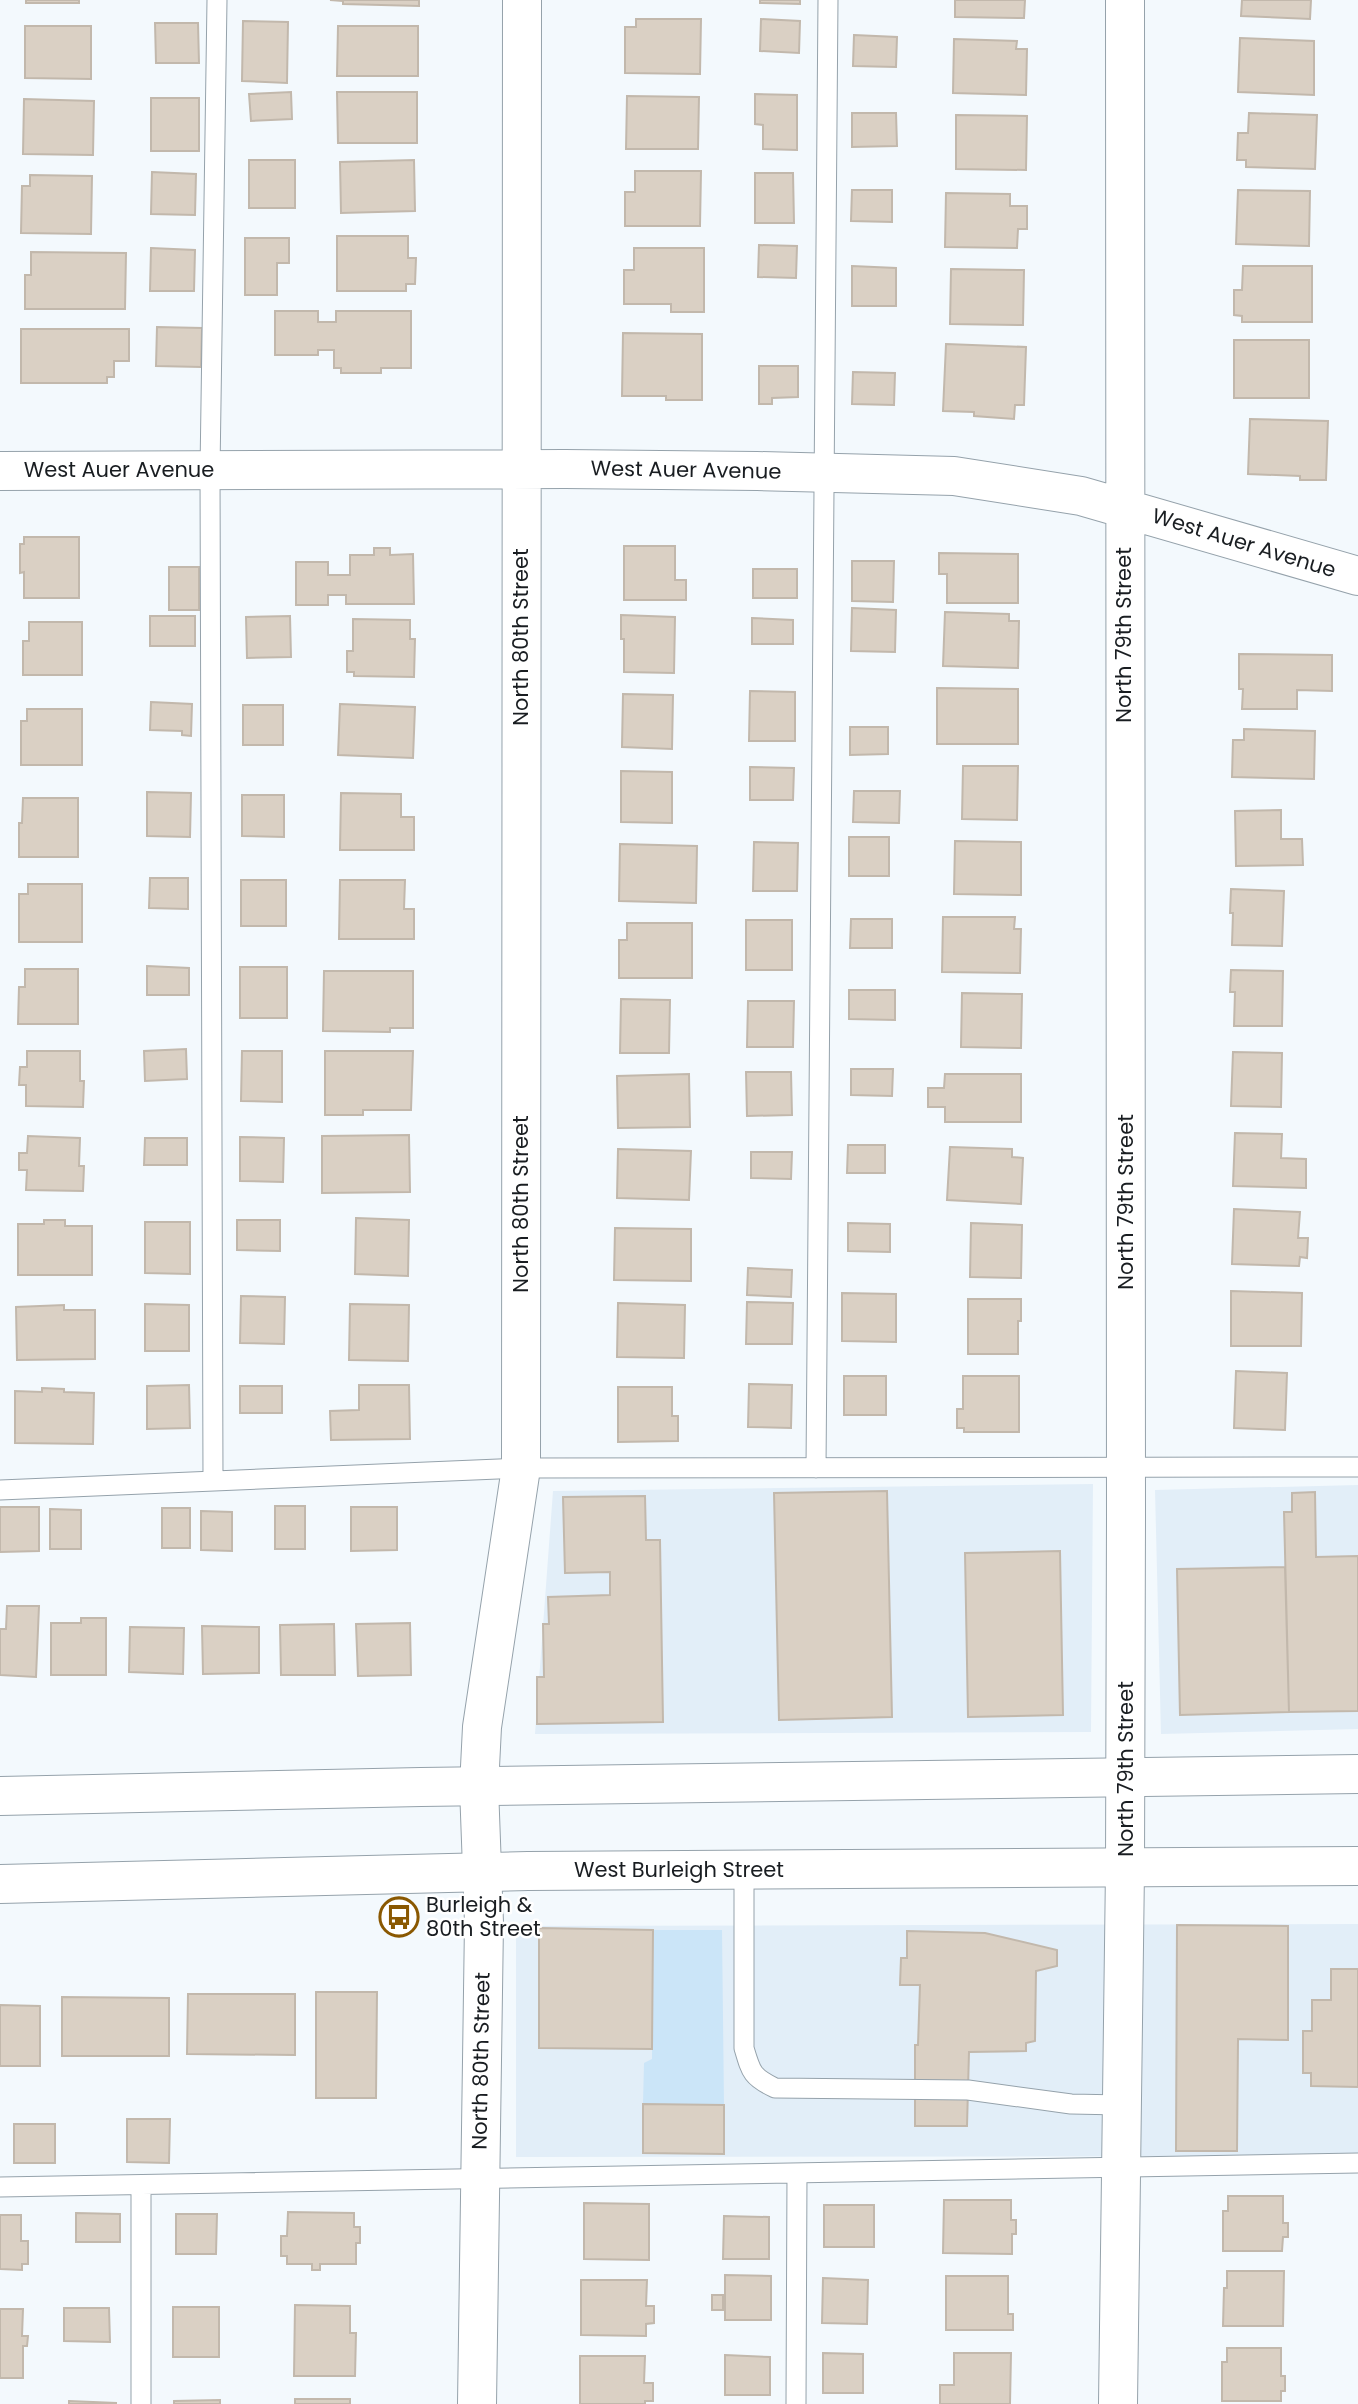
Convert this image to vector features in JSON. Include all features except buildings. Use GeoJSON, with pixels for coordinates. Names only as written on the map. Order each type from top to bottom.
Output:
{"type":"FeatureCollection","features":[{"type":"Feature","properties":{"kind":"street","name":"North 80th Street"},"geometry":{"type":"LineString","coordinates":[[477,2404],[484,1923],[480,1787],[482,1727],[521,1468],[522,0]]}},
{"type":"Feature","properties":{"kind":"street","name":"North 79th Street"},"geometry":{"type":"LineString","coordinates":[[1118,2404],[1125,1869],[1125,0]]}},
{"type":"Feature","properties":{"kind":"street","name":"West Auer Avenue"},"geometry":{"type":"LineString","coordinates":[[0,471],[521,469],[954,476],[1081,496],[1358,576]]}},
{"type":"Feature","properties":{"kind":"street"},"geometry":{"type":"LineString","coordinates":[[0,1796],[1358,1774]]}},
{"type":"Feature","properties":{"kind":"street","name":"West Burleigh Street"},"geometry":{"type":"LineString","coordinates":[[0,1884],[482,1871],[1358,1866]]}},
{"type":"Feature","properties":{"kind":"lane"},"geometry":{"type":"LineString","coordinates":[[213,1481],[210,470],[217,0]]}},
{"type":"Feature","properties":{"kind":"lane"},"geometry":{"type":"LineString","coordinates":[[816,1468],[828,0]]}},
{"type":"Feature","properties":{"kind":"lane"},"geometry":{"type":"LineString","coordinates":[[0,1490],[521,1468],[1358,1467]]}},
{"type":"Feature","properties":{"kind":"lane"},"geometry":{"type":"LineString","coordinates":[[744,1870],[744,2048],[749,2065],[758,2080],[775,2088],[968,2090],[1071,2104],[1121,2105]]}},
{"type":"Feature","properties":{"kind":"lane"},"geometry":{"type":"LineString","coordinates":[[0,2187],[1358,2163]]}},
{"type":"Feature","properties":{"kind":"lane"},"geometry":{"type":"LineString","coordinates":[[796,2404],[797,2173]]}},
{"type":"Feature","properties":{"kind":"lane"},"geometry":{"type":"LineString","coordinates":[[141,2185],[141,2404]]}},
{"type":"Feature","properties":{"kind":"shaded area"},"geometry":{"type":"Polygon","coordinates":[[[1093,1484],[1091,1732],[535,1734],[553,1491],[1093,1484]]]}},
{"type":"Feature","properties":{"kind":"shaded area"},"geometry":{"type":"Polygon","coordinates":[[[1358,1485],[1358,1729],[1161,1734],[1155,1490],[1358,1485]]]}},
{"type":"Feature","properties":{"kind":"shaded area"},"geometry":{"type":"Polygon","coordinates":[[[1358,1924],[1358,2156],[516,2157],[516,1926],[1358,1924]]]}},
{"type":"Feature","properties":{"kind":"shaded area"},"geometry":{"type":"Polygon","coordinates":[[[653,1930],[722,1930],[724,2105],[643,2104],[644,2063],[652,2059],[653,1930]]]}},
{"type":"Feature","properties":{"kind":"place","name":"Burleigh & 80th Street"},"geometry":{"type":"Point","coordinates":[399,1917]}}]}
